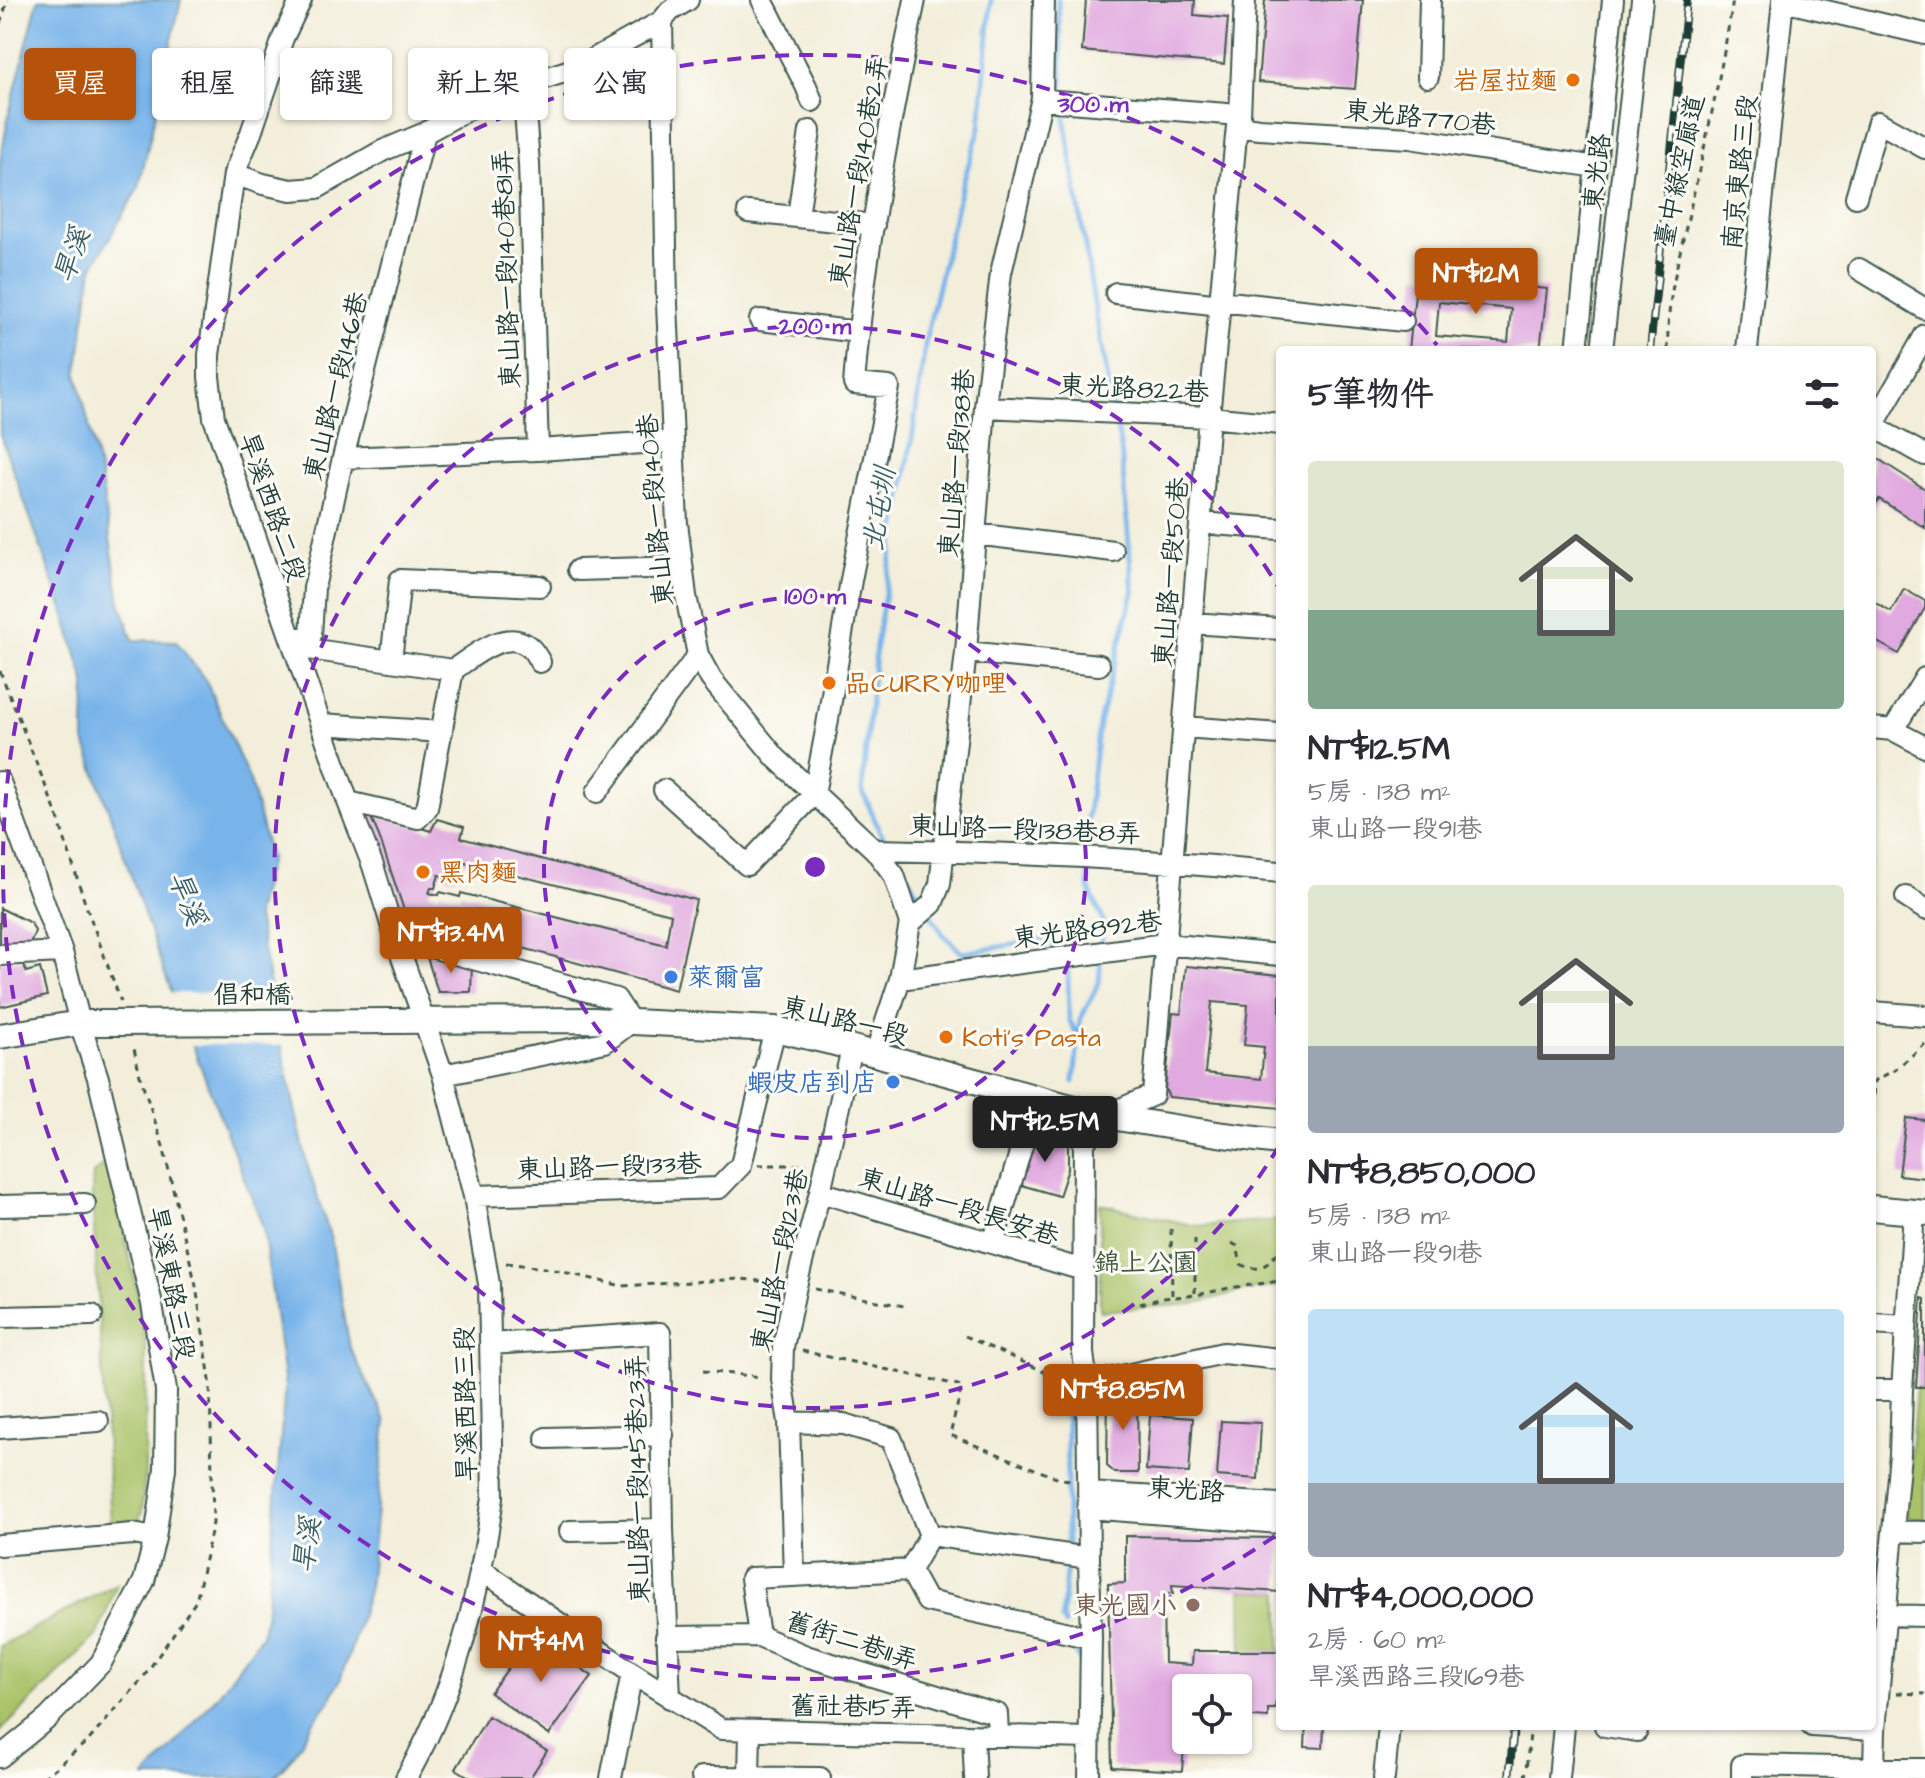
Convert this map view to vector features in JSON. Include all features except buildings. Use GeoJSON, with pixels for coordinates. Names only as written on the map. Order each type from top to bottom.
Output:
{"type":"FeatureCollection","features":[{"type":"Feature","properties":{"kind":"main road","name":"東山路一段"},"geometry":{"type":"LineString","coordinates":[[389,1021],[631,1022],[775,1029],[1104,1116],[1276,1142]]}},
{"type":"Feature","properties":{"kind":"main road","name":"倡和橋"},"geometry":{"type":"LineString","coordinates":[[80,1023],[389,1021]]}},
{"type":"Feature","properties":{"kind":"main road"},"geometry":{"type":"LineString","coordinates":[[0,1036],[80,1023]]}},
{"type":"Feature","properties":{"kind":"main road"},"geometry":{"type":"LineString","coordinates":[[1876,1208],[1920,1213]]}},
{"type":"Feature","properties":{"kind":"street","name":"旱溪西路二段"},"geometry":{"type":"LineString","coordinates":[[301,0],[283,38],[234,174],[209,355],[209,377],[214,418],[425,1022]]}},
{"type":"Feature","properties":{"kind":"street"},"geometry":{"type":"LineString","coordinates":[[548,77],[577,68],[662,21],[670,11],[688,0]]}},
{"type":"Feature","properties":{"kind":"street"},"geometry":{"type":"LineString","coordinates":[[762,0],[812,101]]}},
{"type":"Feature","properties":{"kind":"street","name":"東山路一段140巷2弄"},"geometry":{"type":"LineString","coordinates":[[814,794],[889,387],[854,384],[858,332],[874,225],[915,0]]}},
{"type":"Feature","properties":{"kind":"street","name":"東山路一段138巷"},"geometry":{"type":"LineString","coordinates":[[910,923],[932,904],[940,884],[966,652],[985,407],[1001,273],[1057,100],[1044,0]]}},
{"type":"Feature","properties":{"kind":"street","name":"東山路一段50巷"},"geometry":{"type":"LineString","coordinates":[[1104,1116],[1153,1095],[1209,417],[1239,120],[1245,0]]}},
{"type":"Feature","properties":{"kind":"street"},"geometry":{"type":"LineString","coordinates":[[1428,77],[1430,0]]}},
{"type":"Feature","properties":{"kind":"street","name":"東光路"},"geometry":{"type":"LineString","coordinates":[[1577,346],[1613,0]]}},
{"type":"Feature","properties":{"kind":"street","name":"東光路"},"geometry":{"type":"LineString","coordinates":[[1602,346],[1642,0]]}},
{"type":"Feature","properties":{"kind":"street"},"geometry":{"type":"LineString","coordinates":[[1783,0],[1925,34]]}},
{"type":"Feature","properties":{"kind":"street","name":"南京東路三段"},"geometry":{"type":"LineString","coordinates":[[1747,346],[1783,0]]}},
{"type":"Feature","properties":{"kind":"street","name":"東山路一段140巷"},"geometry":{"type":"LineString","coordinates":[[662,21],[667,304],[677,523],[686,596],[698,655],[711,679],[776,758],[875,850],[894,875],[910,923],[900,979],[863,1052]]}},
{"type":"Feature","properties":{"kind":"street","name":"東光路770巷"},"geometry":{"type":"LineString","coordinates":[[1057,100],[1239,120],[1259,129],[1410,138],[1596,167]]}},
{"type":"Feature","properties":{"kind":"street"},"geometry":{"type":"LineString","coordinates":[[234,174],[291,190],[317,188],[382,151],[449,120]]}},
{"type":"Feature","properties":{"kind":"street","name":"東山路一段140巷81弄"},"geometry":{"type":"LineString","coordinates":[[526,120],[538,450]]}},
{"type":"Feature","properties":{"kind":"street"},"geometry":{"type":"LineString","coordinates":[[1856,197],[1878,122],[1925,148]]}},
{"type":"Feature","properties":{"kind":"street"},"geometry":{"type":"LineString","coordinates":[[798,217],[810,131]]}},
{"type":"Feature","properties":{"kind":"street","name":"東山路一段146巷"},"geometry":{"type":"LineString","coordinates":[[294,644],[311,635],[314,588],[343,458],[425,133]]}},
{"type":"Feature","properties":{"kind":"street"},"geometry":{"type":"LineString","coordinates":[[748,212],[874,225]]}},
{"type":"Feature","properties":{"kind":"street"},"geometry":{"type":"LineString","coordinates":[[1859,269],[1925,309]]}},
{"type":"Feature","properties":{"kind":"street"},"geometry":{"type":"LineString","coordinates":[[1116,293],[1403,321]]}},
{"type":"Feature","properties":{"kind":"street"},"geometry":{"type":"LineString","coordinates":[[760,320],[858,332]]}},
{"type":"Feature","properties":{"kind":"street"},"geometry":{"type":"LineString","coordinates":[[1876,421],[1925,335]]}},
{"type":"Feature","properties":{"kind":"street","name":"東光路822巷"},"geometry":{"type":"LineString","coordinates":[[985,407],[1209,417],[1276,424]]}},
{"type":"Feature","properties":{"kind":"street"},"geometry":{"type":"LineString","coordinates":[[1876,428],[1925,455]]}},
{"type":"Feature","properties":{"kind":"street"},"geometry":{"type":"LineString","coordinates":[[343,458],[673,441]]}},
{"type":"Feature","properties":{"kind":"street"},"geometry":{"type":"LineString","coordinates":[[1200,523],[1276,529]]}},
{"type":"Feature","properties":{"kind":"street"},"geometry":{"type":"LineString","coordinates":[[975,534],[1113,551]]}},
{"type":"Feature","properties":{"kind":"street"},"geometry":{"type":"LineString","coordinates":[[578,570],[682,567]]}},
{"type":"Feature","properties":{"kind":"street"},"geometry":{"type":"LineString","coordinates":[[391,661],[400,580],[540,586]]}},
{"type":"Feature","properties":{"kind":"street"},"geometry":{"type":"LineString","coordinates":[[1192,623],[1276,629]]}},
{"type":"Feature","properties":{"kind":"street"},"geometry":{"type":"LineString","coordinates":[[294,644],[453,670],[506,639],[528,645],[540,662]]}},
{"type":"Feature","properties":{"kind":"street"},"geometry":{"type":"LineString","coordinates":[[966,652],[1099,665]]}},
{"type":"Feature","properties":{"kind":"street"},"geometry":{"type":"LineString","coordinates":[[597,792],[698,655]]}},
{"type":"Feature","properties":{"kind":"street"},"geometry":{"type":"LineString","coordinates":[[348,802],[418,818],[427,808],[453,670]]}},
{"type":"Feature","properties":{"kind":"street"},"geometry":{"type":"LineString","coordinates":[[1893,730],[1925,678]]}},
{"type":"Feature","properties":{"kind":"street"},"geometry":{"type":"LineString","coordinates":[[321,724],[442,732]]}},
{"type":"Feature","properties":{"kind":"street"},"geometry":{"type":"LineString","coordinates":[[1183,727],[1276,734]]}},
{"type":"Feature","properties":{"kind":"street"},"geometry":{"type":"LineString","coordinates":[[1876,728],[1893,730],[1925,747]]}},
{"type":"Feature","properties":{"kind":"street","name":"旱溪東路三段"},"geometry":{"type":"LineString","coordinates":[[0,782],[62,952],[98,1078],[152,1304],[166,1390],[165,1469],[155,1538],[144,1581],[101,1663],[48,1718],[0,1757]]}},
{"type":"Feature","properties":{"kind":"street"},"geometry":{"type":"LineString","coordinates":[[664,790],[747,865],[814,794]]}},
{"type":"Feature","properties":{"kind":"street","name":"東山路一段138巷8弄"},"geometry":{"type":"LineString","coordinates":[[875,850],[1172,861],[1276,872]]}},
{"type":"Feature","properties":{"kind":"street"},"geometry":{"type":"LineString","coordinates":[[1906,897],[1925,909]]}},
{"type":"Feature","properties":{"kind":"street"},"geometry":{"type":"LineString","coordinates":[[395,937],[616,999],[631,1022],[605,1042],[443,1075]]}},
{"type":"Feature","properties":{"kind":"street","name":"東光路892巷"},"geometry":{"type":"LineString","coordinates":[[900,979],[1165,944],[1276,955]]}},
{"type":"Feature","properties":{"kind":"street"},"geometry":{"type":"LineString","coordinates":[[0,955],[62,952]]}},
{"type":"Feature","properties":{"kind":"street"},"geometry":{"type":"LineString","coordinates":[[1876,1012],[1925,1016]]}},
{"type":"Feature","properties":{"kind":"street","name":"旱溪西路三段"},"geometry":{"type":"LineString","coordinates":[[406,1778],[449,1682],[480,1569],[493,1497],[486,1260],[474,1196],[443,1075],[425,1022]]}},
{"type":"Feature","properties":{"kind":"street","name":"東山路一段133巷"},"geometry":{"type":"LineString","coordinates":[[474,1196],[719,1188],[741,1165],[775,1029]]}},
{"type":"Feature","properties":{"kind":"street","name":"東山路一段123巷"},"geometry":{"type":"LineString","coordinates":[[794,1575],[789,1422],[782,1379],[783,1347],[827,1164],[863,1052]]}},
{"type":"Feature","properties":{"kind":"street"},"geometry":{"type":"LineString","coordinates":[[993,1243],[1036,1099]]}},
{"type":"Feature","properties":{"kind":"street"},"geometry":{"type":"LineString","coordinates":[[1089,1778],[1091,1638],[1087,1384],[1083,1353],[1084,1143],[1104,1116]]}},
{"type":"Feature","properties":{"kind":"street","name":"東山路一段長安巷"},"geometry":{"type":"LineString","coordinates":[[820,1192],[1083,1270]]}},
{"type":"Feature","properties":{"kind":"street"},"geometry":{"type":"LineString","coordinates":[[0,1206],[85,1204]]}},
{"type":"Feature","properties":{"kind":"street"},"geometry":{"type":"LineString","coordinates":[[1876,1718],[1878,1637],[1885,1615],[1880,1575],[1894,1531],[1906,1326],[1920,1213]]}},
{"type":"Feature","properties":{"kind":"street"},"geometry":{"type":"LineString","coordinates":[[0,1317],[92,1315]]}},
{"type":"Feature","properties":{"kind":"street"},"geometry":{"type":"LineString","coordinates":[[1876,1324],[1906,1326]]}},
{"type":"Feature","properties":{"kind":"street","name":"東山路一段145巷23弄"},"geometry":{"type":"LineString","coordinates":[[490,1344],[660,1333],[670,1698]]}},
{"type":"Feature","properties":{"kind":"street"},"geometry":{"type":"LineString","coordinates":[[1087,1384],[1223,1353],[1276,1359]]}},
{"type":"Feature","properties":{"kind":"street"},"geometry":{"type":"LineString","coordinates":[[1876,1390],[1902,1390]]}},
{"type":"Feature","properties":{"kind":"street"},"geometry":{"type":"LineString","coordinates":[[0,1428],[98,1421]]}},
{"type":"Feature","properties":{"kind":"street"},"geometry":{"type":"LineString","coordinates":[[789,1422],[844,1424],[891,1438],[930,1535]]}},
{"type":"Feature","properties":{"kind":"street"},"geometry":{"type":"LineString","coordinates":[[546,1438],[663,1435]]}},
{"type":"Feature","properties":{"kind":"street"},"geometry":{"type":"LineString","coordinates":[[1088,1494],[1276,1504]]}},
{"type":"Feature","properties":{"kind":"street","name":"東光路"},"geometry":{"type":"LineString","coordinates":[[1088,1494],[1276,1522]]}},
{"type":"Feature","properties":{"kind":"street"},"geometry":{"type":"LineString","coordinates":[[570,1531],[663,1529]]}},
{"type":"Feature","properties":{"kind":"street"},"geometry":{"type":"LineString","coordinates":[[1894,1531],[1925,1532]]}},
{"type":"Feature","properties":{"kind":"street"},"geometry":{"type":"LineString","coordinates":[[0,1545],[133,1534],[155,1538]]}},
{"type":"Feature","properties":{"kind":"street"},"geometry":{"type":"LineString","coordinates":[[930,1535],[1089,1558]]}},
{"type":"Feature","properties":{"kind":"street"},"geometry":{"type":"LineString","coordinates":[[910,1570],[930,1535]]}},
{"type":"Feature","properties":{"kind":"street","name":"舊社巷15弄"},"geometry":{"type":"LineString","coordinates":[[480,1569],[632,1673],[721,1729],[1089,1738]]}},
{"type":"Feature","properties":{"kind":"street"},"geometry":{"type":"LineString","coordinates":[[759,1636],[751,1578],[910,1570]]}},
{"type":"Feature","properties":{"kind":"street"},"geometry":{"type":"LineString","coordinates":[[910,1570],[927,1601],[1091,1638]]}},
{"type":"Feature","properties":{"kind":"street"},"geometry":{"type":"LineString","coordinates":[[1885,1615],[1925,1616]]}},
{"type":"Feature","properties":{"kind":"street","name":"舊街二巷11弄"},"geometry":{"type":"LineString","coordinates":[[666,1637],[759,1636],[806,1656],[997,1714],[998,1735]]}},
{"type":"Feature","properties":{"kind":"street"},"geometry":{"type":"LineString","coordinates":[[611,1778],[632,1673]]}},
{"type":"Feature","properties":{"kind":"street"},"geometry":{"type":"LineString","coordinates":[[749,1778],[750,1730]]}},
{"type":"Feature","properties":{"kind":"street"},"geometry":{"type":"LineString","coordinates":[[1384,1778],[1389,1730]]}},
{"type":"Feature","properties":{"kind":"street"},"geometry":{"type":"LineString","coordinates":[[1559,1778],[1564,1730]]}},
{"type":"Feature","properties":{"kind":"street"},"geometry":{"type":"LineString","coordinates":[[1631,1730],[1637,1731]]}},
{"type":"Feature","properties":{"kind":"street"},"geometry":{"type":"LineString","coordinates":[[1874,1768],[1875,1730]]}},
{"type":"Feature","properties":{"kind":"street"},"geometry":{"type":"LineString","coordinates":[[973,1735],[975,1778]]}},
{"type":"Feature","properties":{"kind":"street"},"geometry":{"type":"LineString","coordinates":[[1742,1778],[1742,1765],[1925,1769]]}},
{"type":"Feature","properties":{"kind":"street"},"geometry":{"type":"LineString","coordinates":[[702,1777],[820,1778]]}},
{"type":"Feature","properties":{"kind":"path"},"geometry":{"type":"LineString","coordinates":[[0,23],[8,0]]}},
{"type":"Feature","properties":{"kind":"path","name":"臺中綠空廊道"},"geometry":{"type":"LineString","coordinates":[[1668,346],[1671,289],[1733,0]]}},
{"type":"Feature","properties":{"kind":"path"},"geometry":{"type":"LineString","coordinates":[[1876,1080],[1895,1070],[1925,1044]]}},
{"type":"Feature","properties":{"kind":"path"},"geometry":{"type":"LineString","coordinates":[[741,1165],[827,1164]]}},
{"type":"Feature","properties":{"kind":"path"},"geometry":{"type":"LineString","coordinates":[[1171,1229],[1172,1297]]}},
{"type":"Feature","properties":{"kind":"path"},"geometry":{"type":"LineString","coordinates":[[1195,1239],[1195,1295]]}},
{"type":"Feature","properties":{"kind":"path"},"geometry":{"type":"LineString","coordinates":[[1232,1243],[1237,1246],[1241,1264],[1248,1268],[1259,1269],[1276,1254]]}},
{"type":"Feature","properties":{"kind":"path"},"geometry":{"type":"LineString","coordinates":[[486,1260],[551,1269],[622,1286],[742,1279],[904,1306]]}},
{"type":"Feature","properties":{"kind":"path"},"geometry":{"type":"LineString","coordinates":[[1140,1304],[1276,1282]]}},
{"type":"Feature","properties":{"kind":"path"},"geometry":{"type":"LineString","coordinates":[[965,1336],[1052,1375],[1087,1384]]}},
{"type":"Feature","properties":{"kind":"path"},"geometry":{"type":"LineString","coordinates":[[783,1347],[962,1386],[950,1435],[1060,1479],[1088,1494]]}},
{"type":"Feature","properties":{"kind":"path"},"geometry":{"type":"LineString","coordinates":[[703,1371],[782,1379]]}},
{"type":"Feature","properties":{"kind":"path"},"geometry":{"type":"LineString","coordinates":[[1878,1693],[1925,1694]]}},
{"type":"Feature","properties":{"kind":"path"},"geometry":{"type":"LineString","coordinates":[[1525,1778],[1531,1730]]}},
{"type":"Feature","properties":{"kind":"green space"},"geometry":{"type":"Polygon","coordinates":[[[108,1161],[138,1295],[146,1346],[142,1511],[139,1520],[111,1524],[92,1192],[93,1174],[108,1161]]]}},
{"type":"Feature","properties":{"kind":"green space","name":"錦上公園"},"geometry":{"type":"Polygon","coordinates":[[[1100,1204],[1196,1226],[1276,1220],[1276,1287],[1241,1291],[1193,1304],[1100,1311],[1100,1204]]]}},
{"type":"Feature","properties":{"kind":"green space"},"geometry":{"type":"Polygon","coordinates":[[[1916,1387],[1925,1388],[1925,1519],[1906,1517],[1916,1387]]]}},
{"type":"Feature","properties":{"kind":"green space"},"geometry":{"type":"Polygon","coordinates":[[[117,1584],[98,1634],[0,1732],[0,1646],[117,1584]]]}},
{"type":"Feature","properties":{"kind":"green space"},"geometry":{"type":"Polygon","coordinates":[[[1241,1590],[1276,1592],[1276,1651],[1242,1652],[1241,1590]]]}},
{"type":"Feature","properties":{"kind":"water","name":"旱溪"},"geometry":{"type":"Polygon","coordinates":[[[38,0],[181,0],[170,48],[152,48],[154,120],[139,187],[92,268],[77,374],[99,468],[120,602],[133,640],[176,641],[206,681],[250,781],[270,858],[256,913],[286,1068],[307,1164],[331,1239],[350,1348],[386,1421],[369,1587],[352,1646],[329,1702],[294,1755],[274,1778],[145,1778],[219,1694],[262,1635],[285,1386],[263,1227],[164,972],[84,739],[85,682],[63,609],[0,434],[0,162],[24,55],[24,120],[136,120],[136,48],[26,48],[38,0]]]}},
{"type":"Feature","properties":{"kind":"pier"},"geometry":{"type":"Polygon","coordinates":[[[168,993],[275,993],[286,1045],[188,1045],[168,993]]]}},
{"type":"Feature","properties":{"kind":"waterway","name":"北屯圳"},"geometry":{"type":"LineString","coordinates":[[887,844],[862,790],[876,645],[913,433],[926,338],[960,192],[980,128],[991,0]]}},
{"type":"Feature","properties":{"kind":"waterway","name":"北屯圳"},"geometry":{"type":"LineString","coordinates":[[1058,0],[1063,96]]}},
{"type":"Feature","properties":{"kind":"waterway","name":"北屯圳"},"geometry":{"type":"LineString","coordinates":[[1063,106],[1113,408]]}},
{"type":"Feature","properties":{"kind":"waterway","name":"北屯圳"},"geometry":{"type":"LineString","coordinates":[[1088,853],[1087,822],[1099,723],[1133,593],[1121,449],[1115,418]]}},
{"type":"Feature","properties":{"kind":"waterway","name":"北屯圳"},"geometry":{"type":"LineString","coordinates":[[895,856],[925,905]]}},
{"type":"Feature","properties":{"kind":"waterway","name":"北屯圳"},"geometry":{"type":"LineString","coordinates":[[1088,863],[1089,889],[1103,920],[1101,946]]}},
{"type":"Feature","properties":{"kind":"waterway","name":"北屯圳"},"geometry":{"type":"LineString","coordinates":[[930,914],[943,934],[962,953],[1048,939],[1057,953]]}},
{"type":"Feature","properties":{"kind":"waterway","name":"北屯圳"},"geometry":{"type":"LineString","coordinates":[[1074,1082],[1080,1020],[1099,983],[1101,956]]}},
{"type":"Feature","properties":{"kind":"waterway","name":"北屯圳"},"geometry":{"type":"LineString","coordinates":[[1063,962],[1068,969],[1069,1019],[1078,1037]]}},
{"type":"Feature","properties":{"kind":"waterway"},"geometry":{"type":"LineString","coordinates":[[1067,1390],[1067,1550]]}},
{"type":"Feature","properties":{"kind":"waterway"},"geometry":{"type":"LineString","coordinates":[[1065,1625],[1062,1619],[1067,1560]]}},
{"type":"Feature","properties":{"kind":"waterway"},"geometry":{"type":"LineString","coordinates":[[1070,1638],[1079,1659]]}},
{"type":"Feature","properties":{"kind":"railway"},"geometry":{"type":"LineString","coordinates":[[1650,346],[1687,0]]}},
{"type":"Feature","properties":{"kind":"railway"},"geometry":{"type":"LineString","coordinates":[[1509,1778],[1514,1730]]}},
{"type":"Feature","properties":{"kind":"place","name":"岩屋拉麵"},"geometry":{"type":"Point","coordinates":[1573,80]}},
{"type":"Feature","properties":{"kind":"place","name":"品CURRY咖哩"},"geometry":{"type":"Point","coordinates":[829,683]}},
{"type":"Feature","properties":{"kind":"place","name":"黑肉麵"},"geometry":{"type":"Point","coordinates":[423,872]}},
{"type":"Feature","properties":{"kind":"place","name":"萊爾富"},"geometry":{"type":"Point","coordinates":[671,977]}},
{"type":"Feature","properties":{"kind":"place","name":"Koti's Pasta"},"geometry":{"type":"Point","coordinates":[946,1037]}},
{"type":"Feature","properties":{"kind":"place","name":"蝦皮店到店"},"geometry":{"type":"Point","coordinates":[893,1082]}},
{"type":"Feature","properties":{"kind":"place","name":"東光國小"},"geometry":{"type":"Point","coordinates":[1193,1605]}}]}
